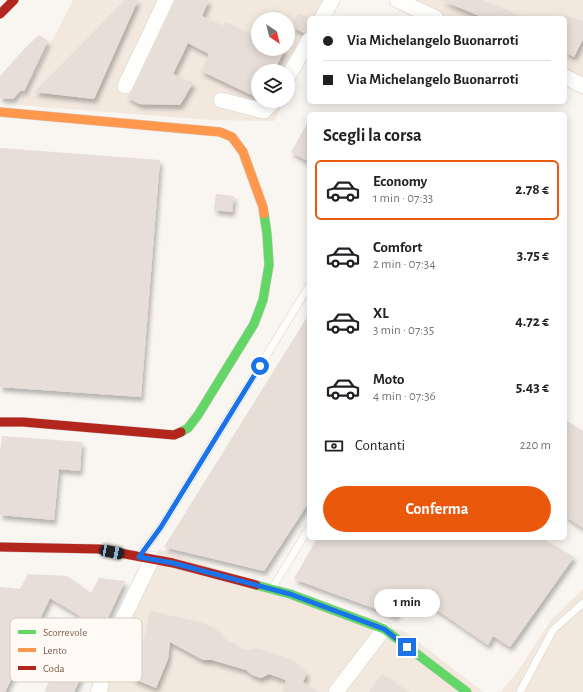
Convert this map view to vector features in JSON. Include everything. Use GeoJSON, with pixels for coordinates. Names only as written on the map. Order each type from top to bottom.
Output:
{"type":"FeatureCollection","features":[{"type":"Feature","properties":{"kind":"street"},"geometry":{"type":"LineString","coordinates":[[0,14],[14,0]]}},
{"type":"Feature","properties":{"kind":"street"},"geometry":{"type":"LineString","coordinates":[[125,86],[166,0]]}},
{"type":"Feature","properties":{"kind":"street"},"geometry":{"type":"LineString","coordinates":[[323,16],[332,0]]}},
{"type":"Feature","properties":{"kind":"street"},"geometry":{"type":"LineString","coordinates":[[397,0],[432,16]]}},
{"type":"Feature","properties":{"kind":"street"},"geometry":{"type":"LineString","coordinates":[[295,65],[307,44]]}},
{"type":"Feature","properties":{"kind":"street"},"geometry":{"type":"LineString","coordinates":[[567,78],[583,86]]}},
{"type":"Feature","properties":{"kind":"street"},"geometry":{"type":"LineString","coordinates":[[221,100],[251,108]]}},
{"type":"Feature","properties":{"kind":"street"},"geometry":{"type":"LineString","coordinates":[[252,108],[264,111],[267,108]]}},
{"type":"Feature","properties":{"kind":"street"},"geometry":{"type":"LineString","coordinates":[[0,112],[220,132],[232,137],[243,152],[263,207],[269,251],[269,265],[263,300],[254,324],[191,426],[181,433],[174,435],[23,422],[0,422]]}},
{"type":"Feature","properties":{"kind":"street"},"geometry":{"type":"LineString","coordinates":[[0,547],[99,549],[145,558],[290,594],[384,629],[467,692]]}},
{"type":"Feature","properties":{"kind":"street"},"geometry":{"type":"LineString","coordinates":[[120,618],[145,558]]}},
{"type":"Feature","properties":{"kind":"street"},"geometry":{"type":"LineString","coordinates":[[336,692],[384,629]]}},
{"type":"Feature","properties":{"kind":"street"},"geometry":{"type":"LineString","coordinates":[[98,692],[101,686],[101,682]]}},
{"type":"Feature","properties":{"kind":"lane"},"geometry":{"type":"LineString","coordinates":[[145,558],[161,527],[307,289]]}},
{"type":"Feature","properties":{"kind":"lane"},"geometry":{"type":"LineString","coordinates":[[272,589],[307,531]]}},
{"type":"Feature","properties":{"kind":"lane"},"geometry":{"type":"LineString","coordinates":[[520,692],[553,630],[583,603]]}},
{"type":"Feature","properties":{"kind":"shaded area"},"geometry":{"type":"Polygon","coordinates":[[[73,0],[337,0],[329,16],[307,16],[307,59],[295,82],[295,64],[251,64],[251,108],[281,108],[274,121],[210,120],[19,105],[73,0]]]}},
{"type":"Feature","properties":{"kind":"shaded area"},"geometry":{"type":"Polygon","coordinates":[[[403,0],[583,0],[583,95],[567,87],[567,16],[411,16],[399,10],[403,0]]]}},
{"type":"Feature","properties":{"kind":"shaded area"},"geometry":{"type":"Polygon","coordinates":[[[159,549],[407,633],[483,692],[89,692],[94,682],[142,682],[142,618],[125,618],[159,549]]]}},
{"type":"Feature","properties":{"kind":"shaded area"},"geometry":{"type":"Polygon","coordinates":[[[583,589],[583,692],[500,692],[516,674],[551,620],[583,589]]]}},
{"type":"Feature","properties":{"kind":"building"},"geometry":{"type":"Polygon","coordinates":[[[125,0],[138,0],[94,99],[34,92],[125,0]]]}},
{"type":"Feature","properties":{"kind":"building"},"geometry":{"type":"Polygon","coordinates":[[[175,0],[209,0],[202,16],[223,26],[225,22],[251,35],[251,56],[282,56],[278,64],[251,64],[251,95],[201,71],[209,54],[188,43],[173,74],[193,83],[180,105],[139,104],[127,97],[133,90],[175,0]]]}},
{"type":"Feature","properties":{"kind":"building"},"geometry":{"type":"Polygon","coordinates":[[[441,0],[483,0],[521,16],[479,16],[441,0]]]}},
{"type":"Feature","properties":{"kind":"building"},"geometry":{"type":"Polygon","coordinates":[[[298,13],[307,17],[307,32],[304,33],[295,28],[295,20],[298,13]]]}},
{"type":"Feature","properties":{"kind":"building"},"geometry":{"type":"Polygon","coordinates":[[[565,15],[583,21],[583,39],[574,57],[567,53],[567,16],[565,15]]]}},
{"type":"Feature","properties":{"kind":"building"},"geometry":{"type":"Polygon","coordinates":[[[39,35],[48,41],[24,91],[21,90],[13,99],[0,98],[0,76],[39,35]]]}},
{"type":"Feature","properties":{"kind":"building"},"geometry":{"type":"Polygon","coordinates":[[[307,124],[307,161],[291,152],[307,124]]]}},
{"type":"Feature","properties":{"kind":"building"},"geometry":{"type":"Polygon","coordinates":[[[0,148],[160,160],[141,397],[0,387],[0,148]]]}},
{"type":"Feature","properties":{"kind":"building"},"geometry":{"type":"Polygon","coordinates":[[[216,194],[234,196],[232,212],[214,210],[216,194]]]}},
{"type":"Feature","properties":{"kind":"building"},"geometry":{"type":"Polygon","coordinates":[[[307,317],[307,505],[264,571],[164,547],[307,317]]]}},
{"type":"Feature","properties":{"kind":"building"},"geometry":{"type":"Polygon","coordinates":[[[567,421],[583,431],[583,528],[567,517],[567,421]]]}},
{"type":"Feature","properties":{"kind":"building"},"geometry":{"type":"Polygon","coordinates":[[[2,436],[82,442],[80,471],[59,469],[54,520],[0,515],[0,453],[2,436]]]}},
{"type":"Feature","properties":{"kind":"building"},"geometry":{"type":"Polygon","coordinates":[[[316,540],[545,540],[574,557],[510,647],[493,636],[488,645],[418,597],[414,604],[406,599],[395,616],[294,579],[316,540]]]}},
{"type":"Feature","properties":{"kind":"building"},"geometry":{"type":"Polygon","coordinates":[[[28,574],[67,576],[91,593],[99,578],[125,581],[108,618],[79,618],[80,616],[50,598],[40,618],[10,618],[10,682],[5,692],[0,692],[0,587],[20,589],[28,574]]]}},
{"type":"Feature","properties":{"kind":"building"},"geometry":{"type":"Polygon","coordinates":[[[150,610],[196,621],[212,627],[222,638],[234,643],[233,646],[249,650],[256,648],[288,658],[307,673],[303,682],[316,692],[283,692],[286,680],[269,674],[261,678],[252,675],[246,670],[212,660],[203,660],[170,642],[168,659],[156,688],[142,682],[142,646],[150,610]]]}},
{"type":"Feature","properties":{"kind":"building"},"geometry":{"type":"Polygon","coordinates":[[[382,674],[408,692],[369,692],[382,674]]]}},
{"type":"Feature","properties":{"kind":"building"},"geometry":{"type":"Polygon","coordinates":[[[49,682],[79,682],[74,692],[44,692],[49,682]]]}},
{"type":"Feature","properties":{"kind":"traffic: fast"},"geometry":{"type":"LineString","coordinates":[[181,432],[188,428],[198,415],[254,324],[263,300],[269,265],[264,214]]}},
{"type":"Feature","properties":{"kind":"traffic: fast"},"geometry":{"type":"LineString","coordinates":[[256,585],[290,594],[384,629],[467,692]]}},
{"type":"Feature","properties":{"kind":"traffic: slow"},"geometry":{"type":"LineString","coordinates":[[0,112],[220,132],[232,137],[243,152],[263,207],[264,214]]}},
{"type":"Feature","properties":{"kind":"traffic: jam"},"geometry":{"type":"LineString","coordinates":[[0,14],[14,0]]}},
{"type":"Feature","properties":{"kind":"traffic: jam"},"geometry":{"type":"LineString","coordinates":[[0,422],[23,422],[174,435],[181,432]]}},
{"type":"Feature","properties":{"kind":"traffic: jam"},"geometry":{"type":"LineString","coordinates":[[0,547],[99,549],[173,563],[256,585]]}},
{"type":"Feature","properties":{"kind":"route"},"geometry":{"type":"LineString","coordinates":[[260,366],[161,527],[139,557],[173,563],[290,594],[384,629],[407,647]]}}]}
